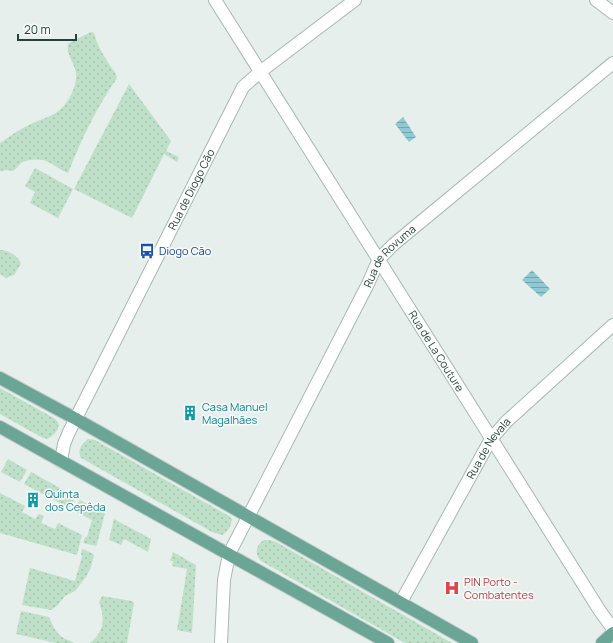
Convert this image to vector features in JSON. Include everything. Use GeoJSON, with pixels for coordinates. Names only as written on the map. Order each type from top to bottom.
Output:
{"type":"FeatureCollection","features":[{"type":"Feature","properties":{"kind":"main road"},"geometry":{"type":"LineString","coordinates":[[0,378],[76,419],[472,643]]}},
{"type":"Feature","properties":{"kind":"main road"},"geometry":{"type":"LineString","coordinates":[[0,427],[388,643]]}},
{"type":"Feature","properties":{"kind":"main road"},"geometry":{"type":"LineString","coordinates":[[602,643],[613,633]]}},
{"type":"Feature","properties":{"kind":"street","name":"Rua de La Couture"},"geometry":{"type":"LineString","coordinates":[[215,0],[491,439],[600,611],[613,629]]}},
{"type":"Feature","properties":{"kind":"street","name":"Rua de Diogo Cão"},"geometry":{"type":"LineString","coordinates":[[61,461],[64,444],[76,419],[243,87],[260,72],[355,0]]}},
{"type":"Feature","properties":{"kind":"street"},"geometry":{"type":"LineString","coordinates":[[596,0],[613,12]]}},
{"type":"Feature","properties":{"kind":"street","name":"Rua de Rovuma"},"geometry":{"type":"LineString","coordinates":[[221,643],[224,580],[229,554],[368,284],[379,259],[400,239],[613,63]]}},
{"type":"Feature","properties":{"kind":"street","name":"Rua de Nevala"},"geometry":{"type":"LineString","coordinates":[[401,602],[491,439],[507,421],[613,325]]}},
{"type":"Feature","properties":{"kind":"green space"},"geometry":{"type":"Polygon","coordinates":[[[91,32],[94,33],[100,49],[115,72],[117,78],[90,124],[68,173],[48,162],[38,160],[23,162],[13,171],[0,171],[0,143],[23,128],[59,111],[71,96],[75,83],[76,72],[68,53],[68,46],[69,43],[91,32]]]}},
{"type":"Feature","properties":{"kind":"green space"},"geometry":{"type":"Polygon","coordinates":[[[129,84],[171,141],[166,151],[179,157],[177,162],[164,154],[132,218],[74,189],[129,84]]]}},
{"type":"Feature","properties":{"kind":"green space"},"geometry":{"type":"Polygon","coordinates":[[[35,168],[73,189],[58,218],[30,203],[35,192],[25,186],[35,168]]]}},
{"type":"Feature","properties":{"kind":"green space"},"geometry":{"type":"Polygon","coordinates":[[[0,250],[13,254],[20,261],[21,264],[14,275],[6,278],[0,274],[0,250]]]}},
{"type":"Feature","properties":{"kind":"green space"},"geometry":{"type":"Polygon","coordinates":[[[0,388],[54,418],[59,425],[56,432],[47,439],[0,414],[0,388]]]}},
{"type":"Feature","properties":{"kind":"green space"},"geometry":{"type":"Polygon","coordinates":[[[88,439],[95,440],[229,516],[232,519],[229,528],[222,535],[212,532],[81,458],[79,453],[80,448],[88,439]]]}},
{"type":"Feature","properties":{"kind":"green space"},"geometry":{"type":"Polygon","coordinates":[[[8,459],[27,470],[20,482],[1,472],[8,459]]]}},
{"type":"Feature","properties":{"kind":"green space"},"geometry":{"type":"Polygon","coordinates":[[[31,472],[76,497],[69,508],[24,484],[31,472]]]}},
{"type":"Feature","properties":{"kind":"green space"},"geometry":{"type":"Polygon","coordinates":[[[0,493],[25,506],[22,512],[35,519],[39,514],[44,516],[41,523],[55,529],[58,523],[82,535],[77,555],[0,533],[0,493]]]}},
{"type":"Feature","properties":{"kind":"green space"},"geometry":{"type":"Polygon","coordinates":[[[80,500],[105,513],[96,546],[83,543],[85,537],[87,537],[92,520],[74,511],[80,500]]]}},
{"type":"Feature","properties":{"kind":"green space"},"geometry":{"type":"Polygon","coordinates":[[[114,519],[151,539],[148,552],[124,539],[121,545],[109,540],[114,519]]]}},
{"type":"Feature","properties":{"kind":"green space"},"geometry":{"type":"Polygon","coordinates":[[[264,540],[276,542],[452,643],[405,643],[261,561],[257,555],[257,550],[259,544],[264,540]]]}},
{"type":"Feature","properties":{"kind":"green space"},"geometry":{"type":"Polygon","coordinates":[[[82,549],[94,555],[91,567],[86,577],[75,591],[65,596],[57,606],[51,610],[22,605],[30,568],[75,581],[82,556],[82,549]]]}},
{"type":"Feature","properties":{"kind":"green space"},"geometry":{"type":"Polygon","coordinates":[[[173,552],[196,565],[192,633],[177,630],[187,569],[172,566],[173,561],[170,561],[173,552]]]}},
{"type":"Feature","properties":{"kind":"green space"},"geometry":{"type":"Polygon","coordinates":[[[102,596],[132,601],[134,603],[127,643],[90,643],[99,634],[101,629],[103,619],[99,602],[102,596]]]}},
{"type":"Feature","properties":{"kind":"green space"},"geometry":{"type":"Polygon","coordinates":[[[21,611],[49,617],[54,628],[60,635],[74,643],[56,643],[16,634],[21,611]]]}},
{"type":"Feature","properties":{"kind":"water"},"geometry":{"type":"Polygon","coordinates":[[[403,117],[416,137],[409,142],[395,124],[403,117]]]}},
{"type":"Feature","properties":{"kind":"water"},"geometry":{"type":"Polygon","coordinates":[[[532,270],[550,289],[541,297],[522,280],[532,270]]]}},
{"type":"Feature","properties":{"kind":"place","name":"Diogo Cão"},"geometry":{"type":"Point","coordinates":[147,251]}},
{"type":"Feature","properties":{"kind":"place","name":"Casa Manuel Magalhães"},"geometry":{"type":"Point","coordinates":[190,413]}},
{"type":"Feature","properties":{"kind":"place","name":"Quinta dos Cepêda"},"geometry":{"type":"Point","coordinates":[33,500]}},
{"type":"Feature","properties":{"kind":"place","name":"PIN Porto - Combatentes"},"geometry":{"type":"Point","coordinates":[452,588]}}]}
